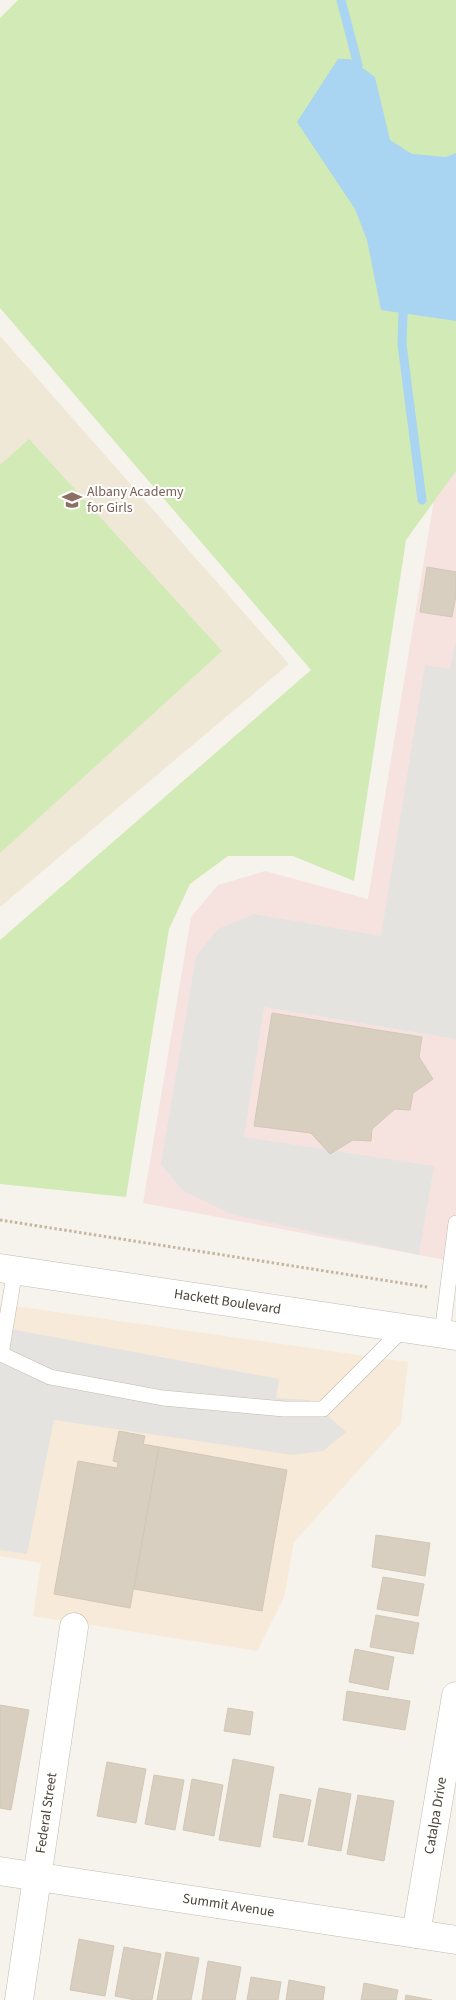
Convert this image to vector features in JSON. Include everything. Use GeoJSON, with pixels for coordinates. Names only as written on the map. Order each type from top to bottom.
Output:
{"type":"FeatureCollection","features":[{"type":"Feature","properties":{"kind":"street","name":"Hackett Boulevard"},"geometry":{"type":"LineString","coordinates":[[7,1269],[449,1335]]}},
{"type":"Feature","properties":{"kind":"street","name":"Federal Street"},"geometry":{"type":"LineString","coordinates":[[18,2000],[74,1627]]}},
{"type":"Feature","properties":{"kind":"street","name":"Catalpa Drive"},"geometry":{"type":"LineString","coordinates":[[416,1934],[456,1696]]}},
{"type":"Feature","properties":{"kind":"street","name":"Summit Avenue"},"geometry":{"type":"LineString","coordinates":[[0,1871],[456,1940]]}},
{"type":"Feature","properties":{"kind":"lane"},"geometry":{"type":"LineString","coordinates":[[449,1335],[448,1290],[456,1223]]}},
{"type":"Feature","properties":{"kind":"lane"},"geometry":{"type":"LineString","coordinates":[[7,1269],[1,1354],[50,1377],[163,1398],[284,1409],[323,1409],[403,1329]]}},
{"type":"Feature","properties":{"kind":"path"},"geometry":{"type":"LineString","coordinates":[[0,1220],[448,1290]]}},
{"type":"Feature","properties":{"kind":"shaded area","name":"Albany Academy for Girls"},"geometry":{"type":"Polygon","coordinates":[[[0,336],[289,664],[0,907],[0,336]]]}},
{"type":"Feature","properties":{"kind":"shaded area"},"geometry":{"type":"Polygon","coordinates":[[[456,367],[456,1262],[143,1203],[191,917],[218,885],[265,871],[368,899],[456,367]]]}},
{"type":"Feature","properties":{"kind":"shaded area"},"geometry":{"type":"Polygon","coordinates":[[[456,640],[456,1039],[264,1007],[244,1137],[434,1166],[419,1255],[231,1214],[182,1190],[161,1164],[196,956],[218,929],[254,914],[381,936],[425,665],[450,669],[456,640]]]}},
{"type":"Feature","properties":{"kind":"shaded area"},"geometry":{"type":"Polygon","coordinates":[[[0,1304],[408,1362],[401,1423],[294,1542],[284,1597],[257,1651],[33,1616],[41,1563],[0,1556],[0,1304]]]}},
{"type":"Feature","properties":{"kind":"shaded area"},"geometry":{"type":"Polygon","coordinates":[[[0,1327],[279,1379],[276,1398],[310,1400],[346,1432],[323,1451],[293,1455],[54,1420],[27,1554],[0,1550],[0,1327]]]}},
{"type":"Feature","properties":{"kind":"green space"},"geometry":{"type":"Polygon","coordinates":[[[18,0],[456,0],[456,471],[406,540],[354,881],[293,856],[228,856],[190,884],[169,929],[126,1197],[0,1184],[0,940],[311,670],[0,308],[0,18],[18,0]]]}},
{"type":"Feature","properties":{"kind":"green space"},"geometry":{"type":"Polygon","coordinates":[[[29,439],[222,651],[0,853],[0,465],[29,439]]]}},
{"type":"Feature","properties":{"kind":"water"},"geometry":{"type":"Polygon","coordinates":[[[338,59],[350,59],[375,77],[390,140],[412,154],[446,157],[456,153],[456,321],[381,310],[367,240],[355,209],[297,122],[338,59]]]}},
{"type":"Feature","properties":{"kind":"building"},"geometry":{"type":"Polygon","coordinates":[[[427,567],[456,572],[456,595],[452,617],[420,612],[427,567]]]}},
{"type":"Feature","properties":{"kind":"building"},"geometry":{"type":"Polygon","coordinates":[[[272,1013],[422,1037],[419,1057],[433,1079],[413,1093],[410,1110],[395,1109],[372,1129],[371,1141],[353,1140],[330,1154],[311,1133],[254,1126],[272,1013]]]}},
{"type":"Feature","properties":{"kind":"building"},"geometry":{"type":"Polygon","coordinates":[[[119,1431],[145,1436],[143,1444],[159,1447],[130,1608],[54,1594],[78,1461],[117,1468],[118,1462],[113,1461],[119,1431]]]}},
{"type":"Feature","properties":{"kind":"building"},"geometry":{"type":"Polygon","coordinates":[[[159,1447],[287,1470],[262,1611],[134,1589],[159,1447]]]}},
{"type":"Feature","properties":{"kind":"building"},"geometry":{"type":"Polygon","coordinates":[[[376,1535],[430,1543],[425,1576],[372,1567],[376,1535]]]}},
{"type":"Feature","properties":{"kind":"building"},"geometry":{"type":"Polygon","coordinates":[[[383,1577],[424,1584],[418,1616],[377,1609],[383,1577]]]}},
{"type":"Feature","properties":{"kind":"building"},"geometry":{"type":"Polygon","coordinates":[[[376,1615],[419,1623],[413,1654],[370,1647],[376,1615]]]}},
{"type":"Feature","properties":{"kind":"building"},"geometry":{"type":"Polygon","coordinates":[[[355,1649],[394,1657],[388,1690],[349,1682],[355,1649]]]}},
{"type":"Feature","properties":{"kind":"building"},"geometry":{"type":"Polygon","coordinates":[[[347,1691],[410,1701],[405,1730],[343,1720],[347,1691]]]}},
{"type":"Feature","properties":{"kind":"building"},"geometry":{"type":"Polygon","coordinates":[[[0,1705],[29,1710],[11,1810],[0,1808],[0,1705]]]}},
{"type":"Feature","properties":{"kind":"building"},"geometry":{"type":"Polygon","coordinates":[[[228,1708],[253,1712],[250,1735],[224,1731],[228,1708]]]}},
{"type":"Feature","properties":{"kind":"building"},"geometry":{"type":"Polygon","coordinates":[[[233,1759],[274,1767],[260,1847],[219,1840],[233,1759]]]}},
{"type":"Feature","properties":{"kind":"building"},"geometry":{"type":"Polygon","coordinates":[[[107,1762],[146,1769],[136,1823],[97,1816],[107,1762]]]}},
{"type":"Feature","properties":{"kind":"building"},"geometry":{"type":"Polygon","coordinates":[[[154,1775],[184,1780],[175,1830],[145,1824],[154,1775]]]}},
{"type":"Feature","properties":{"kind":"building"},"geometry":{"type":"Polygon","coordinates":[[[192,1779],[223,1785],[214,1836],[183,1830],[192,1779]]]}},
{"type":"Feature","properties":{"kind":"building"},"geometry":{"type":"Polygon","coordinates":[[[319,1788],[351,1794],[341,1851],[308,1845],[319,1788]]]}},
{"type":"Feature","properties":{"kind":"building"},"geometry":{"type":"Polygon","coordinates":[[[280,1794],[311,1800],[303,1842],[273,1837],[280,1794]]]}},
{"type":"Feature","properties":{"kind":"building"},"geometry":{"type":"Polygon","coordinates":[[[358,1795],[394,1801],[384,1861],[347,1854],[358,1795]]]}},
{"type":"Feature","properties":{"kind":"building"},"geometry":{"type":"Polygon","coordinates":[[[79,1939],[114,1946],[105,1996],[70,1990],[79,1939]]]}},
{"type":"Feature","properties":{"kind":"building"},"geometry":{"type":"Polygon","coordinates":[[[124,1947],[161,1954],[152,2000],[135,2000],[115,1996],[124,1947]]]}},
{"type":"Feature","properties":{"kind":"building"},"geometry":{"type":"Polygon","coordinates":[[[166,1952],[199,1958],[191,2000],[157,2000],[166,1952]]]}},
{"type":"Feature","properties":{"kind":"building"},"geometry":{"type":"Polygon","coordinates":[[[208,1961],[241,1967],[235,2000],[202,2000],[208,1961]]]}},
{"type":"Feature","properties":{"kind":"building"},"geometry":{"type":"Polygon","coordinates":[[[251,1977],[281,1982],[278,2000],[247,2000],[251,1977]]]}},
{"type":"Feature","properties":{"kind":"building"},"geometry":{"type":"Polygon","coordinates":[[[289,1980],[325,1987],[323,2000],[286,2000],[289,1980]]]}},
{"type":"Feature","properties":{"kind":"building"},"geometry":{"type":"Polygon","coordinates":[[[364,1983],[398,1990],[396,2000],[361,2000],[364,1983]]]}},
{"type":"Feature","properties":{"kind":"building"},"geometry":{"type":"Polygon","coordinates":[[[406,1995],[432,2000],[405,2000],[406,1995]]]}},
{"type":"Feature","properties":{"kind":"waterway"},"geometry":{"type":"LineString","coordinates":[[341,0],[358,65]]}},
{"type":"Feature","properties":{"kind":"waterway"},"geometry":{"type":"LineString","coordinates":[[403,314],[402,344],[422,500]]}},
{"type":"Feature","properties":{"kind":"place","name":"Albany Academy for Girls"},"geometry":{"type":"Point","coordinates":[72,500]}}]}
